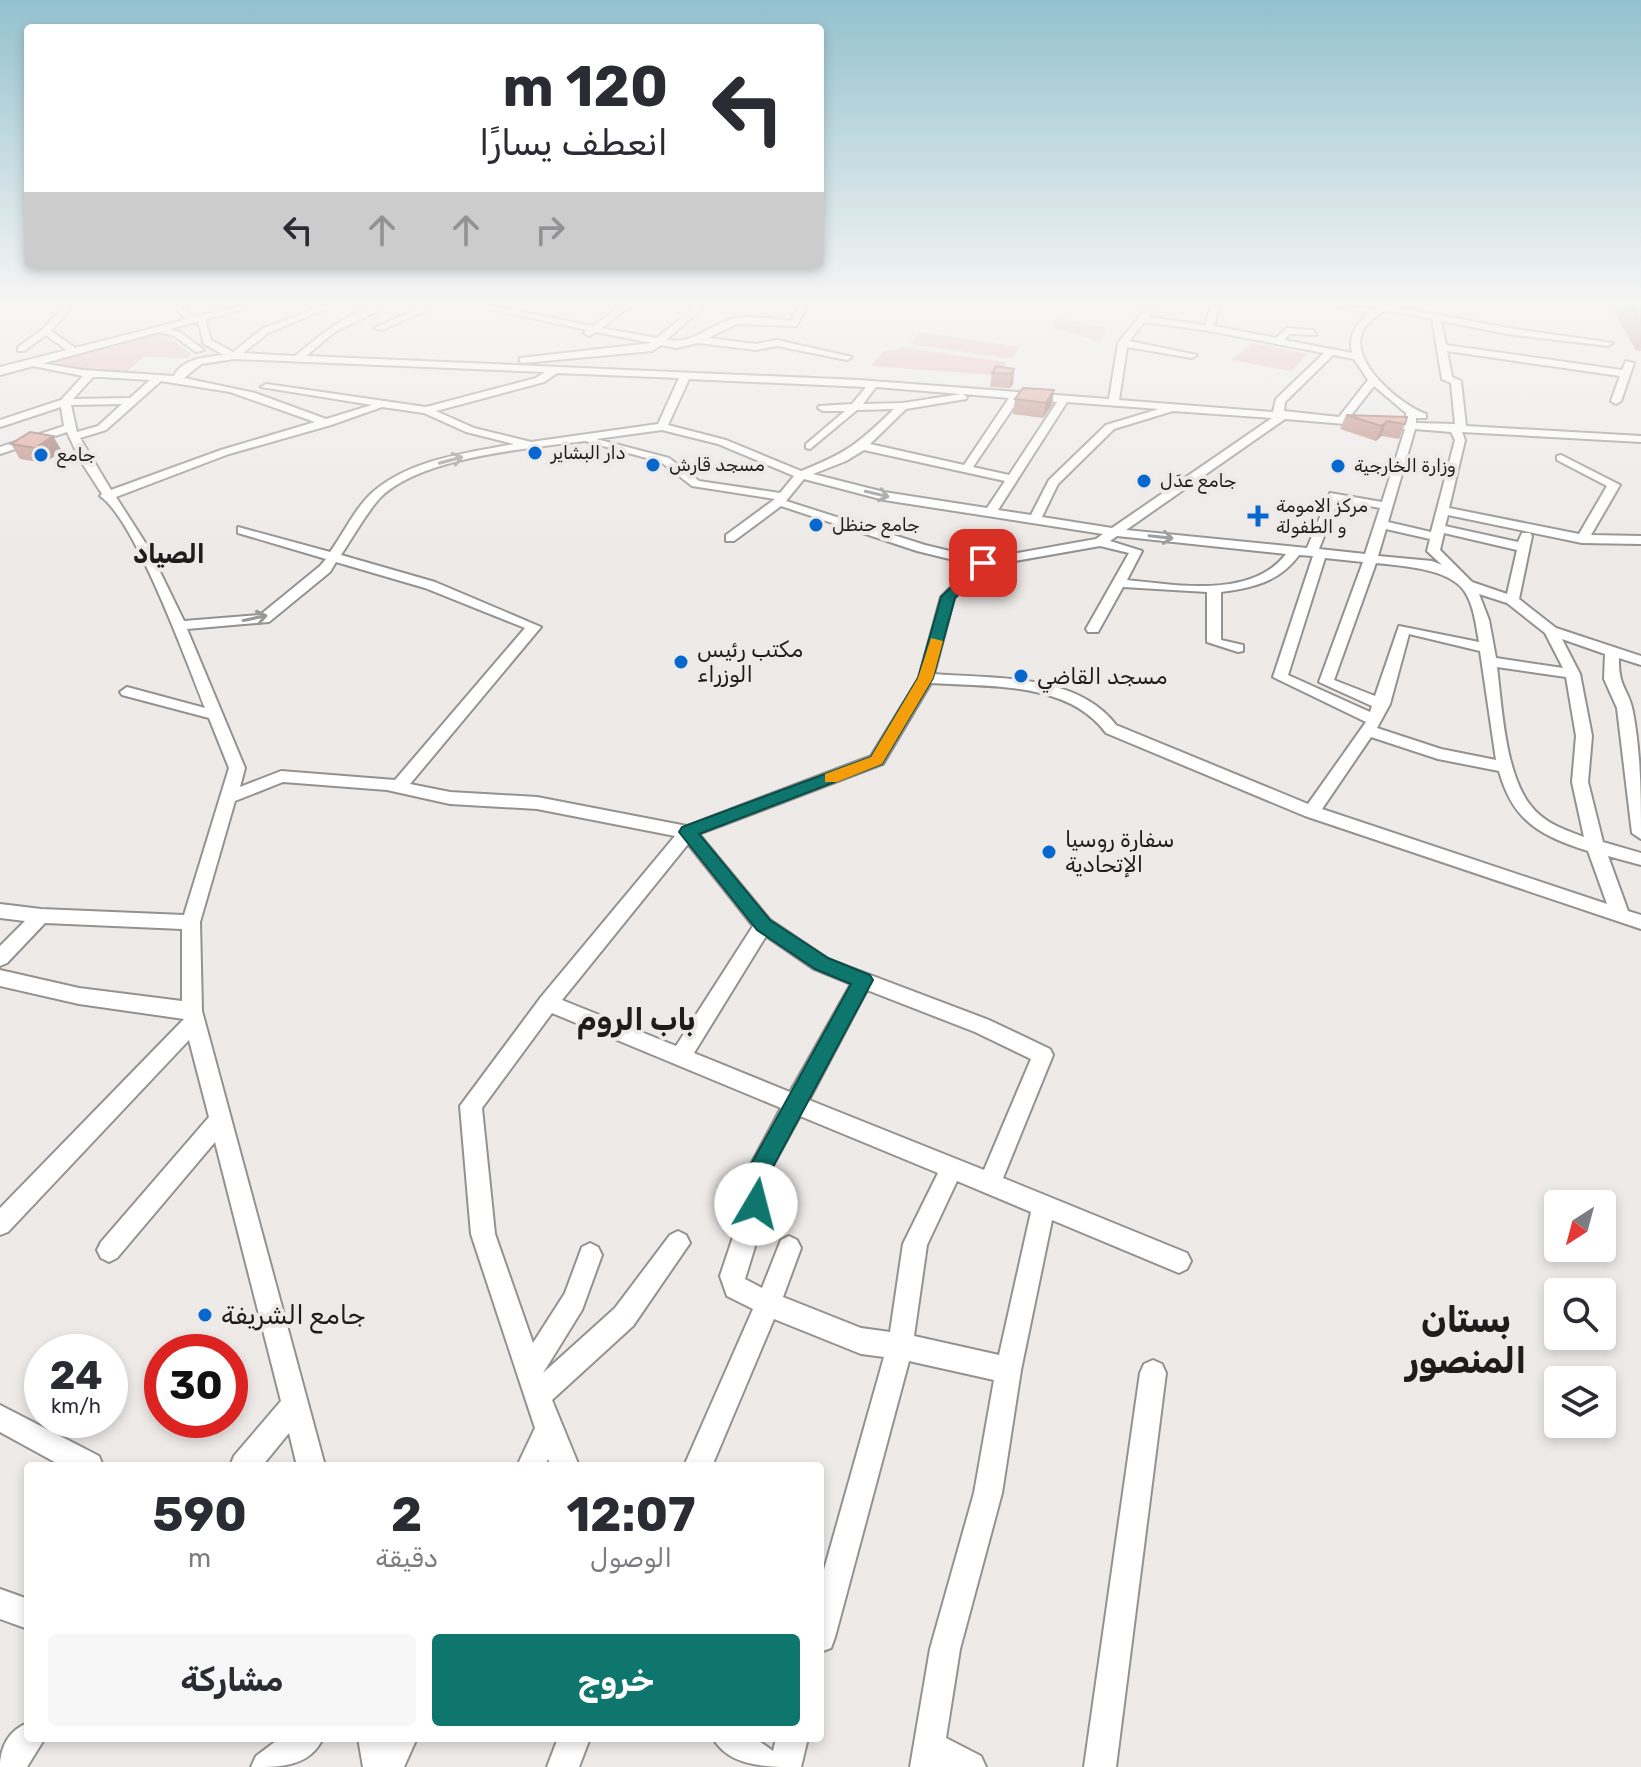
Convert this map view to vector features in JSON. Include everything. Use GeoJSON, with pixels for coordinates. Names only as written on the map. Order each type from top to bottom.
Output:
{"type":"FeatureCollection","features":[{"type":"Feature","properties":{"kind":"street"},"geometry":{"type":"LineString","coordinates":[[82,388],[69,402],[70,432],[106,496],[141,544],[237,768],[191,922],[194,1016],[310,1462]]}},
{"type":"Feature","properties":{"kind":"street"},"geometry":{"type":"LineString","coordinates":[[0,451],[70,432],[102,428],[147,388]]}},
{"type":"Feature","properties":{"kind":"street"},"geometry":{"type":"LineString","coordinates":[[241,388],[426,410],[470,430],[531,445]]}},
{"type":"Feature","properties":{"kind":"street"},"geometry":{"type":"LineString","coordinates":[[268,392],[270,388]]}},
{"type":"Feature","properties":{"kind":"street"},"geometry":{"type":"LineString","coordinates":[[426,410],[508,388]]}},
{"type":"Feature","properties":{"kind":"street"},"geometry":{"type":"LineString","coordinates":[[662,427],[679,388]]}},
{"type":"Feature","properties":{"kind":"street"},"geometry":{"type":"LineString","coordinates":[[810,446],[855,407],[870,388]]}},
{"type":"Feature","properties":{"kind":"street"},"geometry":{"type":"LineString","coordinates":[[925,388],[1343,419],[1411,419],[1458,427],[1641,439]]}},
{"type":"Feature","properties":{"kind":"street"},"geometry":{"type":"LineString","coordinates":[[1114,401],[1116,388]]}},
{"type":"Feature","properties":{"kind":"street"},"geometry":{"type":"LineString","coordinates":[[1282,413],[1280,401],[1293,388]]}},
{"type":"Feature","properties":{"kind":"street"},"geometry":{"type":"LineString","coordinates":[[1343,419],[1366,388]]}},
{"type":"Feature","properties":{"kind":"street"},"geometry":{"type":"LineString","coordinates":[[1381,388],[1411,419]]}},
{"type":"Feature","properties":{"kind":"street"},"geometry":{"type":"LineString","coordinates":[[1369,560],[1391,552],[1426,556],[1435,539],[1460,440],[1456,388]]}},
{"type":"Feature","properties":{"kind":"street"},"geometry":{"type":"LineString","coordinates":[[1616,401],[1624,388]]}},
{"type":"Feature","properties":{"kind":"street"},"geometry":{"type":"LineString","coordinates":[[268,392],[327,423]]}},
{"type":"Feature","properties":{"kind":"street"},"geometry":{"type":"LineString","coordinates":[[823,408],[922,406],[977,393]]}},
{"type":"Feature","properties":{"kind":"street"},"geometry":{"type":"LineString","coordinates":[[966,470],[1015,397]]}},
{"type":"Feature","properties":{"kind":"street"},"geometry":{"type":"LineString","coordinates":[[991,511],[1064,399]]}},
{"type":"Feature","properties":{"kind":"street"},"geometry":{"type":"LineString","coordinates":[[0,424],[69,402],[132,401]]}},
{"type":"Feature","properties":{"kind":"street"},"geometry":{"type":"LineString","coordinates":[[106,496],[225,452],[384,406]]}},
{"type":"Feature","properties":{"kind":"street"},"geometry":{"type":"LineString","coordinates":[[730,538],[781,500],[801,475],[842,459],[862,446],[903,406]]}},
{"type":"Feature","properties":{"kind":"street"},"geometry":{"type":"LineString","coordinates":[[1035,519],[1053,482],[1110,427],[1182,406]]}},
{"type":"Feature","properties":{"kind":"street"},"geometry":{"type":"LineString","coordinates":[[580,438],[665,460],[696,484],[781,500],[921,548],[983,563],[1107,537],[1282,413]]}},
{"type":"Feature","properties":{"kind":"street"},"geometry":{"type":"LineString","coordinates":[[1382,704],[1326,682],[1381,524],[1411,419]]}},
{"type":"Feature","properties":{"kind":"street"},"geometry":{"type":"LineString","coordinates":[[178,626],[264,619],[325,569],[376,495],[400,479],[448,460],[662,427],[722,442],[801,475],[884,496],[1035,519],[1107,537],[1432,565],[1467,585],[1512,600],[1551,631],[1641,661]]}},
{"type":"Feature","properties":{"kind":"street"},"geometry":{"type":"LineString","coordinates":[[1521,445],[1522,431]]}},
{"type":"Feature","properties":{"kind":"street"},"geometry":{"type":"LineString","coordinates":[[862,446],[1010,479]]}},
{"type":"Feature","properties":{"kind":"street"},"geometry":{"type":"LineString","coordinates":[[1561,458],[1614,485],[1582,539]]}},
{"type":"Feature","properties":{"kind":"street"},"geometry":{"type":"LineString","coordinates":[[1386,506],[1334,496],[1280,677],[1372,725],[1438,754],[1506,767]]}},
{"type":"Feature","properties":{"kind":"street"},"geometry":{"type":"LineString","coordinates":[[1442,510],[1582,539],[1641,540]]}},
{"type":"Feature","properties":{"kind":"street"},"geometry":{"type":"LineString","coordinates":[[1381,524],[1435,539],[1522,547]]}},
{"type":"Feature","properties":{"kind":"street"},"geometry":{"type":"LineString","coordinates":[[1512,600],[1522,547],[1530,529]]}},
{"type":"Feature","properties":{"kind":"street"},"geometry":{"type":"LineString","coordinates":[[242,530],[430,585],[534,627],[398,787]]}},
{"type":"Feature","properties":{"kind":"street"},"geometry":{"type":"LineString","coordinates":[[1093,629],[1136,551],[1107,537]]}},
{"type":"Feature","properties":{"kind":"street"},"geometry":{"type":"LineString","coordinates":[[1435,539],[1475,597],[1506,767],[1520,807],[1541,826],[1641,859]]}},
{"type":"Feature","properties":{"kind":"street"},"geometry":{"type":"LineString","coordinates":[[1118,583],[1214,588],[1260,581],[1290,562],[1295,551]]}},
{"type":"Feature","properties":{"kind":"street"},"geometry":{"type":"LineString","coordinates":[[563,1462],[537,1396],[483,1234],[471,1106],[548,1003],[688,832],[877,760],[926,678],[948,597],[983,563]]}},
{"type":"Feature","properties":{"kind":"street"},"geometry":{"type":"LineString","coordinates":[[1214,588],[1214,642],[1238,648]]}},
{"type":"Feature","properties":{"kind":"street"},"geometry":{"type":"LineString","coordinates":[[1311,812],[1372,725],[1382,704],[1404,629],[1486,654],[1573,674]]}},
{"type":"Feature","properties":{"kind":"street"},"geometry":{"type":"LineString","coordinates":[[1551,631],[1573,674],[1584,736],[1580,782],[1595,845],[1621,916]]}},
{"type":"Feature","properties":{"kind":"street"},"geometry":{"type":"LineString","coordinates":[[1612,652],[1611,679],[1625,708],[1641,833]]}},
{"type":"Feature","properties":{"kind":"street"},"geometry":{"type":"LineString","coordinates":[[926,678],[1072,695],[1105,715],[1111,729],[1311,812],[1641,922]]}},
{"type":"Feature","properties":{"kind":"street"},"geometry":{"type":"LineString","coordinates":[[127,692],[215,715]]}},
{"type":"Feature","properties":{"kind":"street"},"geometry":{"type":"LineString","coordinates":[[228,798],[281,776],[398,787],[450,798],[537,803],[688,832],[763,925],[821,964],[982,1026],[1043,1055],[990,1183]]}},
{"type":"Feature","properties":{"kind":"street"},"geometry":{"type":"LineString","coordinates":[[0,911],[41,916],[191,922]]}},
{"type":"Feature","properties":{"kind":"street"},"geometry":{"type":"LineString","coordinates":[[0,958],[41,916]]}},
{"type":"Feature","properties":{"kind":"street"},"geometry":{"type":"LineString","coordinates":[[680,1058],[763,925]]}},
{"type":"Feature","properties":{"kind":"street"},"geometry":{"type":"LineString","coordinates":[[0,978],[79,996],[194,1016]]}},
{"type":"Feature","properties":{"kind":"street"},"geometry":{"type":"LineString","coordinates":[[863,980],[755,1177],[756,1204],[732,1276],[736,1287],[768,1304],[861,1341],[900,1346],[1008,1370]]}},
{"type":"Feature","properties":{"kind":"street"},"geometry":{"type":"LineString","coordinates":[[548,1003],[1179,1261]]}},
{"type":"Feature","properties":{"kind":"street"},"geometry":{"type":"LineString","coordinates":[[0,1224],[194,1016]]}},
{"type":"Feature","properties":{"kind":"street"},"geometry":{"type":"LineString","coordinates":[[109,1250],[221,1119]]}},
{"type":"Feature","properties":{"kind":"street"},"geometry":{"type":"LineString","coordinates":[[824,1622],[900,1346],[915,1244],[952,1168]]}},
{"type":"Feature","properties":{"kind":"street"},"geometry":{"type":"LineString","coordinates":[[970,1767],[929,1757],[945,1649],[988,1493],[1008,1370],[1044,1204]]}},
{"type":"Feature","properties":{"kind":"street"},"geometry":{"type":"LineString","coordinates":[[537,1396],[624,1317],[678,1243]]}},
{"type":"Feature","properties":{"kind":"street"},"geometry":{"type":"LineString","coordinates":[[700,1462],[789,1248]]}},
{"type":"Feature","properties":{"kind":"street"},"geometry":{"type":"LineString","coordinates":[[529,1369],[566,1320],[582,1288],[590,1255]]}},
{"type":"Feature","properties":{"kind":"street"},"geometry":{"type":"LineString","coordinates":[[1100,1767],[1153,1373]]}},
{"type":"Feature","properties":{"kind":"street"},"geometry":{"type":"LineString","coordinates":[[247,1462],[295,1405]]}},
{"type":"Feature","properties":{"kind":"street"},"geometry":{"type":"LineString","coordinates":[[0,1418],[82,1462]]}},
{"type":"Feature","properties":{"kind":"street"},"geometry":{"type":"LineString","coordinates":[[533,1462],[549,1429]]}},
{"type":"Feature","properties":{"kind":"street"},"geometry":{"type":"LineString","coordinates":[[0,1604],[24,1613]]}},
{"type":"Feature","properties":{"kind":"street"},"geometry":{"type":"LineString","coordinates":[[7,1767],[26,1742]]}},
{"type":"Feature","properties":{"kind":"street"},"geometry":{"type":"LineString","coordinates":[[267,1767],[301,1742]]}},
{"type":"Feature","properties":{"kind":"street"},"geometry":{"type":"LineString","coordinates":[[375,1742],[379,1767]]}},
{"type":"Feature","properties":{"kind":"street"},"geometry":{"type":"LineString","coordinates":[[387,1767],[399,1742]]}},
{"type":"Feature","properties":{"kind":"street"},"geometry":{"type":"LineString","coordinates":[[563,1767],[572,1742]]}},
{"type":"Feature","properties":{"kind":"street"},"geometry":{"type":"LineString","coordinates":[[734,1742],[768,1767]]}},
{"type":"Feature","properties":{"kind":"street"},"geometry":{"type":"LineString","coordinates":[[785,1767],[791,1742]]}},
{"type":"Feature","properties":{"kind":"building"},"geometry":{"type":"Polygon","coordinates":[[[1023,388],[1054,390],[1046,403],[1015,399],[1023,388]]]}},
{"type":"Feature","properties":{"kind":"building"},"geometry":{"type":"Polygon","coordinates":[[[1346,415],[1407,417],[1405,424],[1387,421],[1382,426],[1346,415]]]}},
{"type":"Feature","properties":{"kind":"building"},"geometry":{"type":"Polygon","coordinates":[[[30,432],[53,436],[35,448],[11,444],[30,432]]]}},
{"type":"Feature","properties":{"kind":"slow traffic"},"geometry":{"type":"LineString","coordinates":[[831,778],[877,760],[926,678],[936,641]]}},
{"type":"Feature","properties":{"kind":"place","name":"دار البشاير"},"geometry":{"type":"Point","coordinates":[535,453]}},
{"type":"Feature","properties":{"kind":"place","name":"جامع"},"geometry":{"type":"Point","coordinates":[41,455]}},
{"type":"Feature","properties":{"kind":"place","name":"مسجد قارش"},"geometry":{"type":"Point","coordinates":[653,465]}},
{"type":"Feature","properties":{"kind":"place","name":"وزارة الخارجية"},"geometry":{"type":"Point","coordinates":[1338,466]}},
{"type":"Feature","properties":{"kind":"place","name":"جامع عدَل"},"geometry":{"type":"Point","coordinates":[1144,481]}},
{"type":"Feature","properties":{"kind":"place","name":"مركز الامومة و الطفولة"},"geometry":{"type":"Point","coordinates":[1258,516]}},
{"type":"Feature","properties":{"kind":"place","name":"جامع حنظل"},"geometry":{"type":"Point","coordinates":[816,525]}},
{"type":"Feature","properties":{"kind":"place","name":"مكتب رئيس الوزراء"},"geometry":{"type":"Point","coordinates":[681,662]}},
{"type":"Feature","properties":{"kind":"place","name":"مسجد القاضي"},"geometry":{"type":"Point","coordinates":[1021,676]}},
{"type":"Feature","properties":{"kind":"place","name":"سفارة روسيا الإتحادية"},"geometry":{"type":"Point","coordinates":[1049,852]}},
{"type":"Feature","properties":{"kind":"place","name":"جامع الشريفة"},"geometry":{"type":"Point","coordinates":[205,1315]}},
{"type":"Feature","properties":{"kind":"district","name":"الصياد"},"geometry":{"type":"Point","coordinates":[169,554]}},
{"type":"Feature","properties":{"kind":"district","name":"باب الروم"},"geometry":{"type":"Point","coordinates":[636,1020]}},
{"type":"Feature","properties":{"kind":"district","name":"بستان المنصور"},"geometry":{"type":"Point","coordinates":[1466,1340]}},
{"type":"Feature","properties":{"kind":"route"},"geometry":{"type":"LineString","coordinates":[[756,1204],[755,1177],[863,980],[821,964],[763,925],[688,832],[877,760],[926,678],[948,597],[983,563]]}}]}
